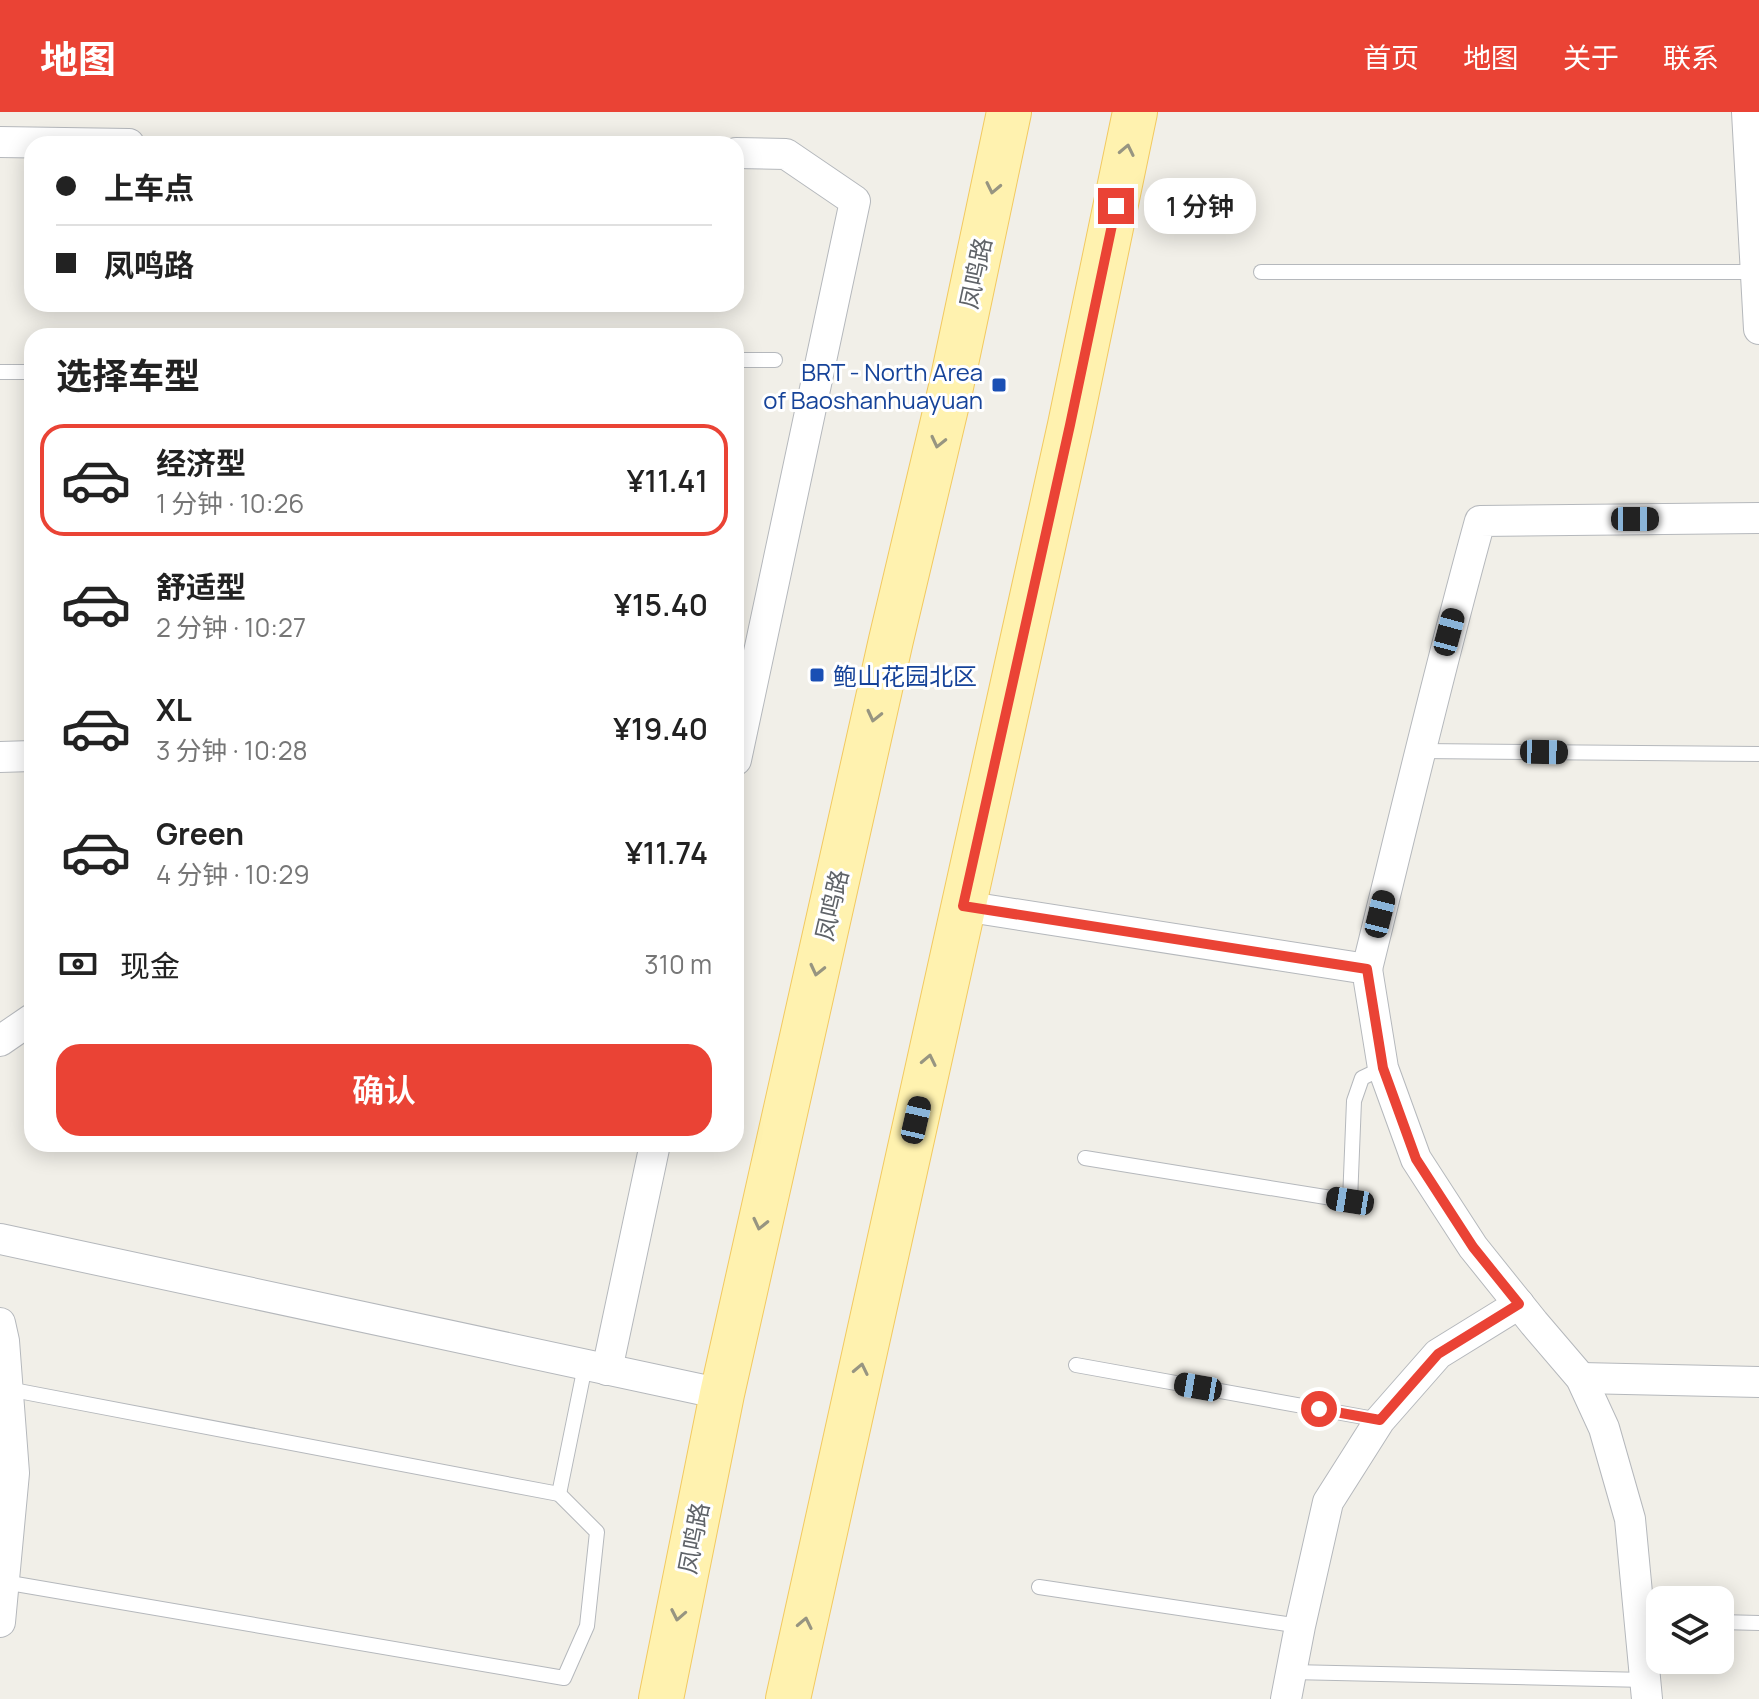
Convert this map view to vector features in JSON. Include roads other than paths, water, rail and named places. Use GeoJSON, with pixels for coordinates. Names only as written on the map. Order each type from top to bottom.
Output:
{"type":"FeatureCollection","features":[{"type":"Feature","properties":{"kind":"main road","name":"凤鸣路"},"geometry":{"type":"LineString","coordinates":[[661,1699],[722,1394],[951,387],[1009,112]]}},
{"type":"Feature","properties":{"kind":"main road"},"geometry":{"type":"LineString","coordinates":[[788,1699],[1070,425],[1135,112]]}},
{"type":"Feature","properties":{"kind":"street"},"geometry":{"type":"LineString","coordinates":[[1747,112],[1759,329]]}},
{"type":"Feature","properties":{"kind":"street"},"geometry":{"type":"LineString","coordinates":[[0,142],[24,142]]}},
{"type":"Feature","properties":{"kind":"street"},"geometry":{"type":"LineString","coordinates":[[744,153],[786,154],[855,201],[744,722]]}},
{"type":"Feature","properties":{"kind":"street"},"geometry":{"type":"LineString","coordinates":[[1647,1690],[1645,1619],[1630,1519],[1604,1428],[1581,1378],[1473,1247],[1416,1159],[1383,1068],[1367,969],[1442,660],[1480,521],[1759,518]]}},
{"type":"Feature","properties":{"kind":"street"},"geometry":{"type":"LineString","coordinates":[[0,757],[24,756]]}},
{"type":"Feature","properties":{"kind":"street"},"geometry":{"type":"LineString","coordinates":[[963,906],[1367,969]]}},
{"type":"Feature","properties":{"kind":"street"},"geometry":{"type":"LineString","coordinates":[[0,1041],[24,1024]]}},
{"type":"Feature","properties":{"kind":"street"},"geometry":{"type":"LineString","coordinates":[[596,1368],[653,1152]]}},
{"type":"Feature","properties":{"kind":"street"},"geometry":{"type":"LineString","coordinates":[[0,1239],[722,1394]]}},
{"type":"Feature","properties":{"kind":"street"},"geometry":{"type":"LineString","coordinates":[[1288,1686],[1328,1502],[1380,1420],[1438,1354],[1519,1304]]}},
{"type":"Feature","properties":{"kind":"street"},"geometry":{"type":"LineString","coordinates":[[0,1323],[14,1473],[0,1622]]}},
{"type":"Feature","properties":{"kind":"street"},"geometry":{"type":"LineString","coordinates":[[1581,1378],[1759,1382]]}},
{"type":"Feature","properties":{"kind":"lane"},"geometry":{"type":"LineString","coordinates":[[1261,272],[1757,273]]}},
{"type":"Feature","properties":{"kind":"lane"},"geometry":{"type":"LineString","coordinates":[[744,360],[775,360]]}},
{"type":"Feature","properties":{"kind":"lane"},"geometry":{"type":"LineString","coordinates":[[0,372],[24,372]]}},
{"type":"Feature","properties":{"kind":"lane"},"geometry":{"type":"LineString","coordinates":[[1421,751],[1759,754]]}},
{"type":"Feature","properties":{"kind":"lane"},"geometry":{"type":"LineString","coordinates":[[1085,1158],[1350,1201],[1354,1101],[1362,1078],[1383,1068]]}},
{"type":"Feature","properties":{"kind":"lane"},"geometry":{"type":"LineString","coordinates":[[1076,1365],[1380,1420]]}},
{"type":"Feature","properties":{"kind":"lane"},"geometry":{"type":"LineString","coordinates":[[559,1494],[596,1368]]}},
{"type":"Feature","properties":{"kind":"lane"},"geometry":{"type":"LineString","coordinates":[[4,1582],[564,1678],[587,1626],[597,1532],[559,1494],[8,1389]]}},
{"type":"Feature","properties":{"kind":"lane"},"geometry":{"type":"LineString","coordinates":[[1039,1587],[1300,1626]]}},
{"type":"Feature","properties":{"kind":"lane"},"geometry":{"type":"LineString","coordinates":[[1734,1622],[1759,1623]]}},
{"type":"Feature","properties":{"kind":"lane"},"geometry":{"type":"LineString","coordinates":[[1288,1686],[1647,1690]]}},
{"type":"Feature","properties":{"kind":"place","name":"BRT - North Area of Baoshanhuayuan"},"geometry":{"type":"Point","coordinates":[999,385]}},
{"type":"Feature","properties":{"kind":"place","name":"鲍山花园北区"},"geometry":{"type":"Point","coordinates":[817,675]}}]}
